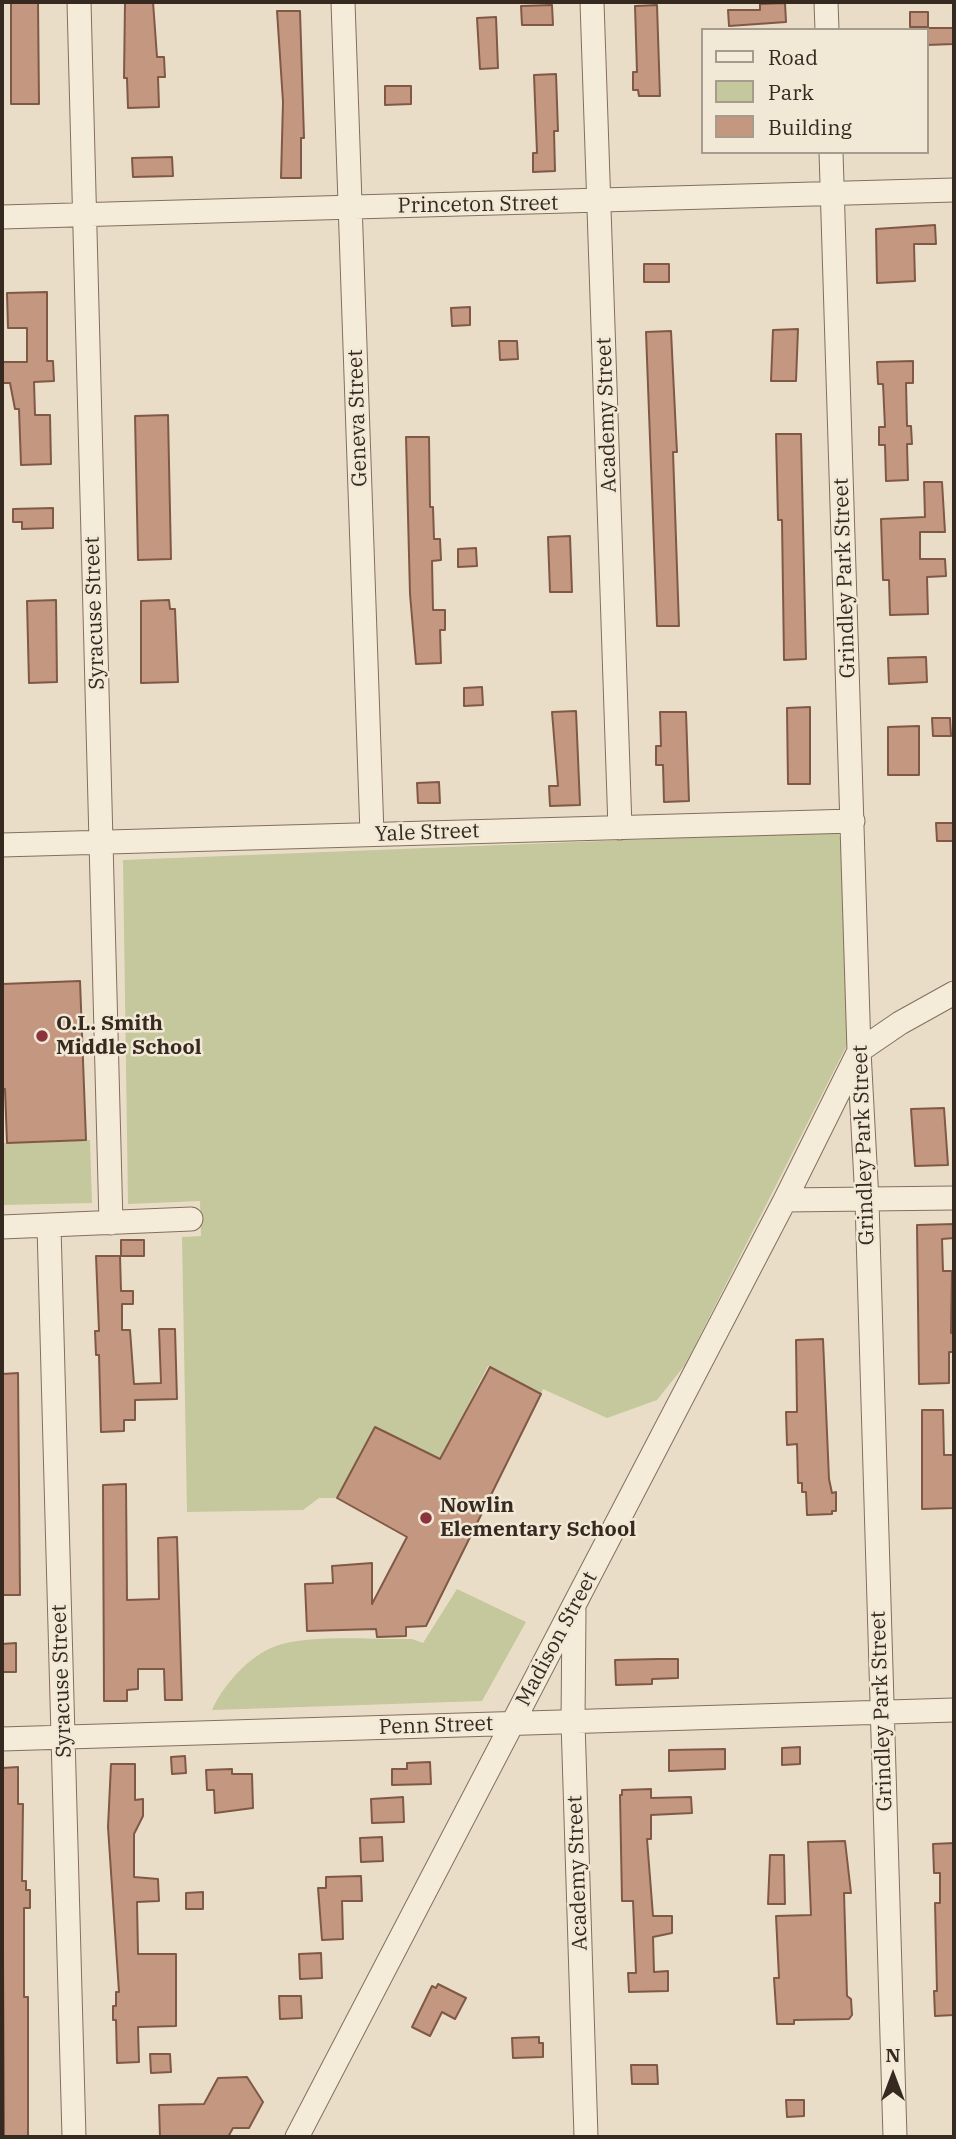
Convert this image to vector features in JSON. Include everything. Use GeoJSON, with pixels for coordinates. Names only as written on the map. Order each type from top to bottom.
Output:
{"type":"FeatureCollection","features":[{"type":"Feature","properties":{"kind":"street","name":"Syracuse Street"},"geometry":{"type":"LineString","coordinates":[[79,2],[111,1223]]}},
{"type":"Feature","properties":{"kind":"street","name":"Geneva Street"},"geometry":{"type":"LineString","coordinates":[[343,2],[372,834]]}},
{"type":"Feature","properties":{"kind":"street","name":"Academy Street"},"geometry":{"type":"LineString","coordinates":[[592,2],[620,828]]}},
{"type":"Feature","properties":{"kind":"street"},"geometry":{"type":"LineString","coordinates":[[826,2],[827,28]]}},
{"type":"Feature","properties":{"kind":"street","name":"Grindley Park Street"},"geometry":{"type":"LineString","coordinates":[[831,154],[859,1051],[867,1200],[895,2137]]}},
{"type":"Feature","properties":{"kind":"street","name":"Princeton Street"},"geometry":{"type":"LineString","coordinates":[[2,217],[954,190]]}},
{"type":"Feature","properties":{"kind":"street","name":"Yale Street"},"geometry":{"type":"LineString","coordinates":[[2,845],[853,821]]}},
{"type":"Feature","properties":{"kind":"street","name":"Madison Street"},"geometry":{"type":"LineString","coordinates":[[297,2137],[511,1723],[574,1608],[859,1051],[900,1023],[954,993]]}},
{"type":"Feature","properties":{"kind":"street"},"geometry":{"type":"LineString","coordinates":[[785,1200],[954,1198]]}},
{"type":"Feature","properties":{"kind":"street"},"geometry":{"type":"LineString","coordinates":[[2,1227],[191,1219]]}},
{"type":"Feature","properties":{"kind":"street","name":"Syracuse Street"},"geometry":{"type":"LineString","coordinates":[[49,1226],[74,2137]]}},
{"type":"Feature","properties":{"kind":"street","name":"Academy Street"},"geometry":{"type":"LineString","coordinates":[[574,1608],[573,1722],[586,2137]]}},
{"type":"Feature","properties":{"kind":"street","name":"Penn Street"},"geometry":{"type":"LineString","coordinates":[[2,1740],[954,1710]]}},
{"type":"Feature","properties":{"kind":"green space"},"geometry":{"type":"Polygon","coordinates":[[[830,832],[839,834],[841,842],[850,1039],[685,1365],[657,1400],[607,1418],[543,1389],[541,1394],[488,1366],[440,1459],[375,1427],[337,1498],[319,1498],[303,1510],[187,1512],[182,1237],[201,1236],[200,1201],[128,1204],[123,860],[830,832]]]}},
{"type":"Feature","properties":{"kind":"green space"},"geometry":{"type":"Polygon","coordinates":[[[90,1140],[92,1203],[2,1205],[2,1143],[90,1140]]]}},
{"type":"Feature","properties":{"kind":"green space"},"geometry":{"type":"Polygon","coordinates":[[[457,1589],[526,1622],[482,1701],[212,1710],[238,1672],[257,1656],[276,1646],[306,1640],[343,1638],[412,1639],[423,1643],[457,1589]]]}},
{"type":"Feature","properties":{"kind":"building"},"geometry":{"type":"Polygon","coordinates":[[[11,2],[38,2],[39,104],[11,104],[11,2]]]}},
{"type":"Feature","properties":{"kind":"building"},"geometry":{"type":"Polygon","coordinates":[[[125,2],[153,2],[157,57],[164,57],[165,77],[158,77],[159,107],[128,108],[127,78],[124,78],[125,2]]]}},
{"type":"Feature","properties":{"kind":"building"},"geometry":{"type":"Polygon","coordinates":[[[785,3],[786,22],[729,26],[728,10],[760,10],[760,4],[785,3]]]}},
{"type":"Feature","properties":{"kind":"building"},"geometry":{"type":"Polygon","coordinates":[[[552,5],[553,25],[522,25],[521,6],[552,5]]]}},
{"type":"Feature","properties":{"kind":"building"},"geometry":{"type":"Polygon","coordinates":[[[657,5],[660,96],[639,96],[638,90],[633,90],[633,72],[637,72],[635,6],[657,5]]]}},
{"type":"Feature","properties":{"kind":"building"},"geometry":{"type":"Polygon","coordinates":[[[277,11],[300,11],[304,138],[301,138],[301,178],[281,178],[283,102],[277,11]]]}},
{"type":"Feature","properties":{"kind":"building"},"geometry":{"type":"Polygon","coordinates":[[[910,12],[928,12],[928,27],[910,27],[910,12]]]}},
{"type":"Feature","properties":{"kind":"building"},"geometry":{"type":"Polygon","coordinates":[[[496,17],[498,68],[480,69],[477,18],[496,17]]]}},
{"type":"Feature","properties":{"kind":"building"},"geometry":{"type":"Polygon","coordinates":[[[928,28],[954,28],[954,44],[928,45],[928,28]]]}},
{"type":"Feature","properties":{"kind":"building"},"geometry":{"type":"Polygon","coordinates":[[[556,74],[558,131],[554,131],[555,171],[533,172],[533,153],[537,153],[534,75],[556,74]]]}},
{"type":"Feature","properties":{"kind":"building"},"geometry":{"type":"Polygon","coordinates":[[[385,86],[411,86],[411,104],[385,105],[385,86]]]}},
{"type":"Feature","properties":{"kind":"building"},"geometry":{"type":"Polygon","coordinates":[[[172,157],[173,176],[133,177],[132,158],[172,157]]]}},
{"type":"Feature","properties":{"kind":"building"},"geometry":{"type":"Polygon","coordinates":[[[935,225],[936,244],[914,244],[915,281],[877,283],[876,229],[935,225]]]}},
{"type":"Feature","properties":{"kind":"building"},"geometry":{"type":"Polygon","coordinates":[[[644,264],[669,264],[669,282],[644,282],[644,264]]]}},
{"type":"Feature","properties":{"kind":"building"},"geometry":{"type":"Polygon","coordinates":[[[47,292],[47,361],[53,361],[54,381],[34,382],[35,415],[50,415],[51,464],[21,465],[19,409],[15,409],[10,383],[2,383],[2,362],[27,362],[27,328],[8,328],[7,293],[47,292]]]}},
{"type":"Feature","properties":{"kind":"building"},"geometry":{"type":"Polygon","coordinates":[[[470,307],[470,325],[452,326],[451,308],[470,307]]]}},
{"type":"Feature","properties":{"kind":"building"},"geometry":{"type":"Polygon","coordinates":[[[798,329],[796,381],[771,381],[773,330],[798,329]]]}},
{"type":"Feature","properties":{"kind":"building"},"geometry":{"type":"Polygon","coordinates":[[[671,331],[677,452],[673,452],[679,626],[657,626],[646,332],[671,331]]]}},
{"type":"Feature","properties":{"kind":"building"},"geometry":{"type":"Polygon","coordinates":[[[499,341],[517,341],[518,359],[500,360],[499,341]]]}},
{"type":"Feature","properties":{"kind":"building"},"geometry":{"type":"Polygon","coordinates":[[[913,361],[913,383],[906,383],[907,426],[911,426],[912,444],[907,444],[908,480],[886,481],[885,445],[879,445],[879,427],[885,427],[883,384],[878,384],[877,362],[913,361]]]}},
{"type":"Feature","properties":{"kind":"building"},"geometry":{"type":"Polygon","coordinates":[[[168,415],[171,559],[138,560],[135,416],[168,415]]]}},
{"type":"Feature","properties":{"kind":"building"},"geometry":{"type":"Polygon","coordinates":[[[776,434],[801,434],[806,659],[784,660],[782,520],[778,520],[776,434]]]}},
{"type":"Feature","properties":{"kind":"building"},"geometry":{"type":"Polygon","coordinates":[[[406,437],[429,437],[430,507],[433,507],[434,539],[440,539],[441,560],[432,561],[433,610],[445,610],[445,630],[440,630],[441,663],[416,664],[410,594],[406,437]]]}},
{"type":"Feature","properties":{"kind":"building"},"geometry":{"type":"Polygon","coordinates":[[[924,482],[942,482],[945,532],[920,532],[920,559],[945,559],[946,576],[927,577],[928,614],[890,615],[889,580],[883,580],[881,519],[925,517],[924,482]]]}},
{"type":"Feature","properties":{"kind":"building"},"geometry":{"type":"Polygon","coordinates":[[[53,508],[53,528],[22,529],[22,522],[13,522],[13,509],[53,508]]]}},
{"type":"Feature","properties":{"kind":"building"},"geometry":{"type":"Polygon","coordinates":[[[570,536],[572,592],[550,592],[548,537],[570,536]]]}},
{"type":"Feature","properties":{"kind":"building"},"geometry":{"type":"Polygon","coordinates":[[[476,548],[477,566],[458,567],[458,549],[476,548]]]}},
{"type":"Feature","properties":{"kind":"building"},"geometry":{"type":"Polygon","coordinates":[[[56,600],[57,682],[29,683],[27,601],[56,600]]]}},
{"type":"Feature","properties":{"kind":"building"},"geometry":{"type":"Polygon","coordinates":[[[169,600],[170,609],[175,609],[178,682],[141,683],[141,601],[169,600]]]}},
{"type":"Feature","properties":{"kind":"building"},"geometry":{"type":"Polygon","coordinates":[[[926,657],[927,682],[889,684],[888,658],[926,657]]]}},
{"type":"Feature","properties":{"kind":"building"},"geometry":{"type":"Polygon","coordinates":[[[482,687],[483,705],[464,706],[464,688],[482,687]]]}},
{"type":"Feature","properties":{"kind":"building"},"geometry":{"type":"Polygon","coordinates":[[[810,707],[810,784],[788,784],[787,708],[810,707]]]}},
{"type":"Feature","properties":{"kind":"building"},"geometry":{"type":"Polygon","coordinates":[[[576,711],[580,805],[550,806],[549,786],[558,786],[552,712],[576,711]]]}},
{"type":"Feature","properties":{"kind":"building"},"geometry":{"type":"Polygon","coordinates":[[[660,712],[686,712],[689,801],[664,802],[663,765],[656,765],[656,746],[661,746],[660,712]]]}},
{"type":"Feature","properties":{"kind":"building"},"geometry":{"type":"Polygon","coordinates":[[[932,718],[950,718],[951,736],[933,736],[932,718]]]}},
{"type":"Feature","properties":{"kind":"building"},"geometry":{"type":"Polygon","coordinates":[[[919,726],[919,775],[888,775],[888,727],[919,726]]]}},
{"type":"Feature","properties":{"kind":"building"},"geometry":{"type":"Polygon","coordinates":[[[439,782],[440,803],[418,803],[417,783],[439,782]]]}},
{"type":"Feature","properties":{"kind":"building"},"geometry":{"type":"Polygon","coordinates":[[[936,823],[954,823],[954,841],[937,841],[936,823]]]}},
{"type":"Feature","properties":{"kind":"building","name":"O.L. Smith Middle School"},"geometry":{"type":"Polygon","coordinates":[[[80,981],[86,1140],[7,1143],[5,1089],[2,1089],[2,984],[80,981]]]}},
{"type":"Feature","properties":{"kind":"building"},"geometry":{"type":"Polygon","coordinates":[[[944,1108],[948,1165],[915,1166],[911,1109],[944,1108]]]}},
{"type":"Feature","properties":{"kind":"building"},"geometry":{"type":"Polygon","coordinates":[[[954,1224],[954,1238],[942,1239],[943,1271],[952,1271],[951,1333],[954,1333],[954,1352],[949,1352],[949,1383],[919,1384],[917,1225],[954,1224]]]}},
{"type":"Feature","properties":{"kind":"building"},"geometry":{"type":"Polygon","coordinates":[[[121,1240],[144,1240],[144,1256],[121,1256],[121,1240]]]}},
{"type":"Feature","properties":{"kind":"building"},"geometry":{"type":"Polygon","coordinates":[[[96,1256],[120,1256],[121,1291],[133,1291],[133,1304],[122,1304],[122,1330],[130,1330],[134,1384],[161,1383],[159,1329],[175,1329],[177,1399],[135,1400],[135,1420],[124,1420],[124,1431],[101,1432],[99,1355],[96,1355],[95,1331],[99,1331],[96,1256]]]}},
{"type":"Feature","properties":{"kind":"building"},"geometry":{"type":"Polygon","coordinates":[[[823,1339],[829,1479],[832,1493],[836,1492],[836,1511],[832,1511],[832,1514],[807,1515],[806,1492],[802,1492],[802,1483],[798,1483],[797,1444],[787,1445],[786,1412],[797,1412],[796,1340],[823,1339]]]}},
{"type":"Feature","properties":{"kind":"building","name":"Nowlin Elementary School"},"geometry":{"type":"Polygon","coordinates":[[[490,1367],[541,1394],[426,1626],[406,1627],[406,1636],[377,1637],[376,1629],[307,1631],[305,1584],[333,1583],[332,1566],[372,1563],[372,1604],[407,1537],[337,1498],[375,1427],[440,1459],[490,1367]]]}},
{"type":"Feature","properties":{"kind":"building"},"geometry":{"type":"Polygon","coordinates":[[[18,1373],[20,1595],[2,1595],[2,1374],[18,1373]]]}},
{"type":"Feature","properties":{"kind":"building"},"geometry":{"type":"Polygon","coordinates":[[[922,1410],[943,1410],[944,1455],[954,1455],[954,1508],[922,1509],[922,1410]]]}},
{"type":"Feature","properties":{"kind":"building"},"geometry":{"type":"Polygon","coordinates":[[[126,1484],[127,1600],[159,1599],[158,1538],[177,1537],[182,1700],[165,1700],[164,1669],[138,1669],[138,1689],[127,1690],[127,1701],[104,1701],[103,1485],[126,1484]]]}},
{"type":"Feature","properties":{"kind":"building"},"geometry":{"type":"Polygon","coordinates":[[[16,1643],[16,1672],[2,1672],[2,1644],[16,1643]]]}},
{"type":"Feature","properties":{"kind":"building"},"geometry":{"type":"Polygon","coordinates":[[[678,1659],[678,1678],[652,1679],[652,1684],[616,1685],[615,1660],[678,1659]]]}},
{"type":"Feature","properties":{"kind":"building"},"geometry":{"type":"Polygon","coordinates":[[[800,1747],[800,1764],[782,1765],[782,1748],[800,1747]]]}},
{"type":"Feature","properties":{"kind":"building"},"geometry":{"type":"Polygon","coordinates":[[[725,1749],[725,1769],[669,1771],[669,1750],[725,1749]]]}},
{"type":"Feature","properties":{"kind":"building"},"geometry":{"type":"Polygon","coordinates":[[[185,1756],[186,1773],[172,1774],[171,1757],[185,1756]]]}},
{"type":"Feature","properties":{"kind":"building"},"geometry":{"type":"Polygon","coordinates":[[[430,1762],[431,1784],[392,1785],[392,1769],[407,1769],[407,1763],[430,1762]]]}},
{"type":"Feature","properties":{"kind":"building"},"geometry":{"type":"Polygon","coordinates":[[[111,1764],[135,1764],[135,1800],[143,1799],[143,1816],[134,1834],[134,1877],[158,1879],[159,1901],[137,1902],[138,1954],[176,1954],[176,2026],[138,2027],[139,2062],[117,2063],[113,2006],[116,2006],[116,1992],[119,1992],[108,1827],[111,1764]]]}},
{"type":"Feature","properties":{"kind":"building"},"geometry":{"type":"Polygon","coordinates":[[[18,1767],[18,1804],[23,1804],[22,1881],[26,1881],[26,1890],[30,1890],[30,1908],[24,1908],[24,1997],[28,1997],[28,2137],[4,2137],[2,1768],[18,1767]]]}},
{"type":"Feature","properties":{"kind":"building"},"geometry":{"type":"Polygon","coordinates":[[[232,1769],[232,1774],[252,1774],[253,1808],[215,1813],[214,1790],[207,1790],[206,1770],[232,1769]]]}},
{"type":"Feature","properties":{"kind":"building"},"geometry":{"type":"Polygon","coordinates":[[[651,1789],[651,1798],[691,1797],[692,1813],[651,1815],[651,1839],[647,1839],[653,1916],[672,1916],[672,1933],[653,1937],[654,1972],[668,1971],[668,1991],[629,1992],[628,1973],[636,1973],[633,1901],[622,1901],[620,1795],[622,1790],[651,1789]]]}},
{"type":"Feature","properties":{"kind":"building"},"geometry":{"type":"Polygon","coordinates":[[[403,1797],[404,1822],[372,1823],[371,1799],[403,1797]]]}},
{"type":"Feature","properties":{"kind":"building"},"geometry":{"type":"Polygon","coordinates":[[[382,1837],[383,1861],[361,1862],[360,1838],[382,1837]]]}},
{"type":"Feature","properties":{"kind":"building"},"geometry":{"type":"Polygon","coordinates":[[[845,1841],[851,1893],[844,1893],[847,1996],[851,1999],[852,2015],[849,2019],[794,2020],[794,2024],[777,2024],[774,1978],[779,1978],[776,1916],[811,1915],[808,1842],[845,1841]]]}},
{"type":"Feature","properties":{"kind":"building"},"geometry":{"type":"Polygon","coordinates":[[[954,1843],[954,2015],[935,2016],[935,1903],[940,1903],[940,1873],[934,1873],[933,1844],[954,1843]]]}},
{"type":"Feature","properties":{"kind":"building"},"geometry":{"type":"Polygon","coordinates":[[[770,1855],[784,1855],[785,1904],[768,1904],[770,1855]]]}},
{"type":"Feature","properties":{"kind":"building"},"geometry":{"type":"Polygon","coordinates":[[[361,1876],[362,1901],[342,1901],[343,1939],[322,1940],[318,1888],[326,1888],[326,1877],[361,1876]]]}},
{"type":"Feature","properties":{"kind":"building"},"geometry":{"type":"Polygon","coordinates":[[[203,1892],[203,1909],[186,1909],[186,1893],[203,1892]]]}},
{"type":"Feature","properties":{"kind":"building"},"geometry":{"type":"Polygon","coordinates":[[[321,1953],[322,1978],[300,1979],[299,1954],[321,1953]]]}},
{"type":"Feature","properties":{"kind":"building"},"geometry":{"type":"Polygon","coordinates":[[[438,1984],[466,1998],[455,2019],[442,2012],[430,2036],[412,2027],[432,1986],[436,1988],[438,1984]]]}},
{"type":"Feature","properties":{"kind":"building"},"geometry":{"type":"Polygon","coordinates":[[[279,1996],[301,1996],[302,2018],[280,2019],[279,1996]]]}},
{"type":"Feature","properties":{"kind":"building"},"geometry":{"type":"Polygon","coordinates":[[[539,2037],[539,2043],[543,2043],[543,2057],[513,2058],[512,2038],[539,2037]]]}},
{"type":"Feature","properties":{"kind":"building"},"geometry":{"type":"Polygon","coordinates":[[[150,2054],[170,2054],[171,2072],[151,2073],[150,2054]]]}},
{"type":"Feature","properties":{"kind":"building"},"geometry":{"type":"Polygon","coordinates":[[[631,2065],[657,2065],[658,2084],[632,2084],[631,2065]]]}},
{"type":"Feature","properties":{"kind":"building"},"geometry":{"type":"Polygon","coordinates":[[[247,2077],[263,2102],[249,2128],[233,2128],[228,2137],[160,2137],[159,2105],[204,2104],[218,2078],[247,2077]]]}},
{"type":"Feature","properties":{"kind":"building"},"geometry":{"type":"Polygon","coordinates":[[[786,2100],[804,2100],[804,2116],[787,2117],[786,2100]]]}},
{"type":"Feature","properties":{"kind":"place","name":"O.L. Smith Middle School"},"geometry":{"type":"Point","coordinates":[42,1036]}},
{"type":"Feature","properties":{"kind":"place","name":"Nowlin Elementary School"},"geometry":{"type":"Point","coordinates":[426,1518]}}]}
